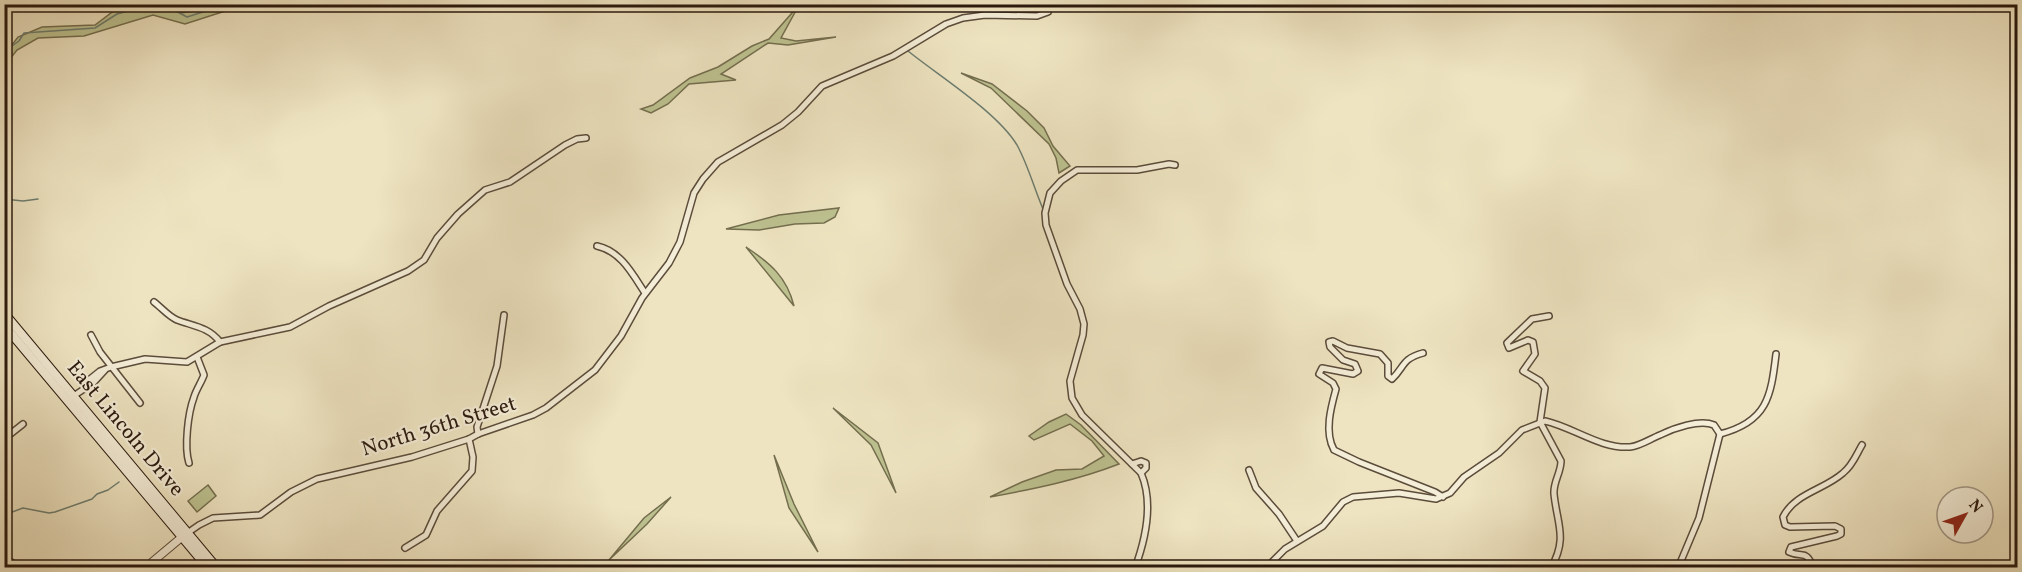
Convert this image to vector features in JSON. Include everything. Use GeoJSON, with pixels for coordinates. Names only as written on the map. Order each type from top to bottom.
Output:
{"type":"FeatureCollection","features":[{"type":"Feature","properties":{"kind":"main road","name":"East Lincoln Drive"},"geometry":{"type":"LineString","coordinates":[[4,313],[185,535],[217,567]]}},
{"type":"Feature","properties":{"kind":"main road","name":"East Lincoln Drive"},"geometry":{"type":"LineString","coordinates":[[4,325],[71,398]]}},
{"type":"Feature","properties":{"kind":"main road","name":"East Lincoln Drive"},"geometry":{"type":"LineString","coordinates":[[185,535],[207,567]]}},
{"type":"Feature","properties":{"kind":"street","name":"North 36th Street"},"geometry":{"type":"LineString","coordinates":[[185,535],[204,521],[213,518],[260,515],[291,492],[317,479],[412,458],[469,439],[546,408],[586,379],[621,336],[645,293],[659,277],[680,242],[693,194],[708,172],[725,156],[782,125],[798,112],[822,86],[893,56],[930,32],[963,18],[1000,14],[1037,16],[1048,12]]}},
{"type":"Feature","properties":{"kind":"street"},"geometry":{"type":"LineString","coordinates":[[71,398],[111,367],[145,359],[182,362],[197,357],[220,342],[290,327],[329,306],[408,271],[424,260],[437,238],[458,214],[485,190],[510,182],[565,145],[577,139],[586,138]]}},
{"type":"Feature","properties":{"kind":"street"},"geometry":{"type":"LineString","coordinates":[[1135,567],[1144,543],[1147,521],[1145,483],[1141,473],[1082,415],[1072,398],[1070,381],[1083,335],[1083,315],[1067,284],[1046,225],[1045,213],[1050,193],[1061,181],[1077,171],[1137,170],[1175,165]]}},
{"type":"Feature","properties":{"kind":"street"},"geometry":{"type":"LineString","coordinates":[[597,246],[603,247],[626,264],[645,293]]}},
{"type":"Feature","properties":{"kind":"street"},"geometry":{"type":"LineString","coordinates":[[154,302],[178,320],[207,330],[220,342]]}},
{"type":"Feature","properties":{"kind":"street"},"geometry":{"type":"LineString","coordinates":[[478,434],[477,427],[497,366],[504,315]]}},
{"type":"Feature","properties":{"kind":"street"},"geometry":{"type":"LineString","coordinates":[[1549,316],[1532,319],[1507,343],[1509,348],[1528,340],[1533,342],[1535,354],[1523,371],[1540,381],[1545,388],[1540,422],[1561,461],[1554,493],[1561,539],[1558,555],[1551,567]]}},
{"type":"Feature","properties":{"kind":"street"},"geometry":{"type":"LineString","coordinates":[[92,335],[100,352],[140,403]]}},
{"type":"Feature","properties":{"kind":"street"},"geometry":{"type":"LineString","coordinates":[[1423,353],[1407,360],[1392,380],[1388,376],[1388,363],[1380,354],[1347,348],[1333,341],[1329,342],[1329,348],[1343,360],[1355,364],[1358,371],[1353,374],[1322,368],[1319,374],[1333,383],[1336,388],[1331,408],[1330,431],[1330,440],[1334,450],[1443,497]]}},
{"type":"Feature","properties":{"kind":"street"},"geometry":{"type":"LineString","coordinates":[[1720,434],[1736,430],[1756,418],[1766,405],[1772,388],[1776,354]]}},
{"type":"Feature","properties":{"kind":"street"},"geometry":{"type":"LineString","coordinates":[[189,463],[186,453],[191,411],[194,397],[204,375],[197,357]]}},
{"type":"Feature","properties":{"kind":"street"},"geometry":{"type":"LineString","coordinates":[[1266,567],[1281,552],[1323,526],[1343,502],[1353,496],[1389,493],[1436,500],[1450,493],[1471,472],[1505,448],[1522,430],[1540,422],[1550,422],[1611,445],[1628,447],[1672,430],[1698,424],[1711,424],[1718,428],[1720,434],[1701,512],[1678,567]]}},
{"type":"Feature","properties":{"kind":"street"},"geometry":{"type":"LineString","coordinates":[[4,439],[23,424]]}},
{"type":"Feature","properties":{"kind":"street"},"geometry":{"type":"LineString","coordinates":[[405,548],[426,535],[437,511],[472,471],[473,457],[469,439]]}},
{"type":"Feature","properties":{"kind":"street"},"geometry":{"type":"LineString","coordinates":[[1814,567],[1806,554],[1792,553],[1790,552],[1791,547],[1837,536],[1841,534],[1841,529],[1835,526],[1790,527],[1785,525],[1783,517],[1794,501],[1829,483],[1845,471],[1854,461],[1862,445]]}},
{"type":"Feature","properties":{"kind":"street"},"geometry":{"type":"LineString","coordinates":[[1132,464],[1141,460],[1146,463],[1146,468],[1141,473]]}},
{"type":"Feature","properties":{"kind":"street"},"geometry":{"type":"LineString","coordinates":[[1249,470],[1256,488],[1279,514],[1297,541]]}},
{"type":"Feature","properties":{"kind":"street"},"geometry":{"type":"LineString","coordinates":[[145,567],[185,535]]}},
{"type":"Feature","properties":{"kind":"street"},"geometry":{"type":"LineString","coordinates":[[4,556],[20,567]]}},
{"type":"Feature","properties":{"kind":"green space"},"geometry":{"type":"Polygon","coordinates":[[[134,4],[164,5],[180,13],[216,5],[244,5],[185,24],[153,15],[84,36],[38,38],[17,50],[5,65],[5,54],[18,37],[42,27],[95,25],[115,10],[134,4]]]}},
{"type":"Feature","properties":{"kind":"green space"},"geometry":{"type":"Polygon","coordinates":[[[799,5],[781,38],[796,41],[836,37],[788,45],[768,43],[721,74],[736,80],[689,84],[668,104],[651,113],[641,109],[653,105],[690,78],[718,67],[752,46],[769,39],[799,5]]]}},
{"type":"Feature","properties":{"kind":"green space"},"geometry":{"type":"Polygon","coordinates":[[[961,73],[992,84],[1027,111],[1044,128],[1053,146],[1070,166],[1059,173],[1056,158],[1049,144],[991,88],[961,73]]]}},
{"type":"Feature","properties":{"kind":"green space"},"geometry":{"type":"Polygon","coordinates":[[[839,208],[835,217],[824,223],[795,224],[759,230],[726,229],[779,215],[839,208]]]}},
{"type":"Feature","properties":{"kind":"green space"},"geometry":{"type":"Polygon","coordinates":[[[746,247],[763,259],[782,279],[794,306],[746,247]]]}},
{"type":"Feature","properties":{"kind":"green space"},"geometry":{"type":"Polygon","coordinates":[[[833,408],[878,443],[896,493],[871,445],[833,408]]]}},
{"type":"Feature","properties":{"kind":"green space"},"geometry":{"type":"Polygon","coordinates":[[[1066,414],[1081,425],[1119,464],[1056,484],[990,497],[1056,470],[1082,469],[1104,456],[1092,441],[1070,424],[1034,440],[1029,436],[1049,422],[1066,414]]]}},
{"type":"Feature","properties":{"kind":"green space"},"geometry":{"type":"Polygon","coordinates":[[[774,455],[794,504],[818,552],[789,508],[774,455]]]}},
{"type":"Feature","properties":{"kind":"green space"},"geometry":{"type":"Polygon","coordinates":[[[208,485],[216,496],[197,512],[188,501],[208,485]]]}},
{"type":"Feature","properties":{"kind":"green space"},"geometry":{"type":"Polygon","coordinates":[[[671,497],[647,524],[609,560],[644,518],[671,497]]]}},
{"type":"Feature","properties":{"kind":"waterway"},"geometry":{"type":"LineString","coordinates":[[4,59],[24,33],[95,28],[117,14],[154,4]]}},
{"type":"Feature","properties":{"kind":"waterway"},"geometry":{"type":"LineString","coordinates":[[163,4],[187,17],[228,4]]}},
{"type":"Feature","properties":{"kind":"waterway"},"geometry":{"type":"LineString","coordinates":[[908,51],[982,107],[1008,133],[1021,153],[1043,209]]}},
{"type":"Feature","properties":{"kind":"waterway"},"geometry":{"type":"LineString","coordinates":[[4,199],[23,201],[38,199]]}},
{"type":"Feature","properties":{"kind":"waterway"},"geometry":{"type":"LineString","coordinates":[[4,515],[23,508],[55,512],[92,499],[119,482]]}}]}
